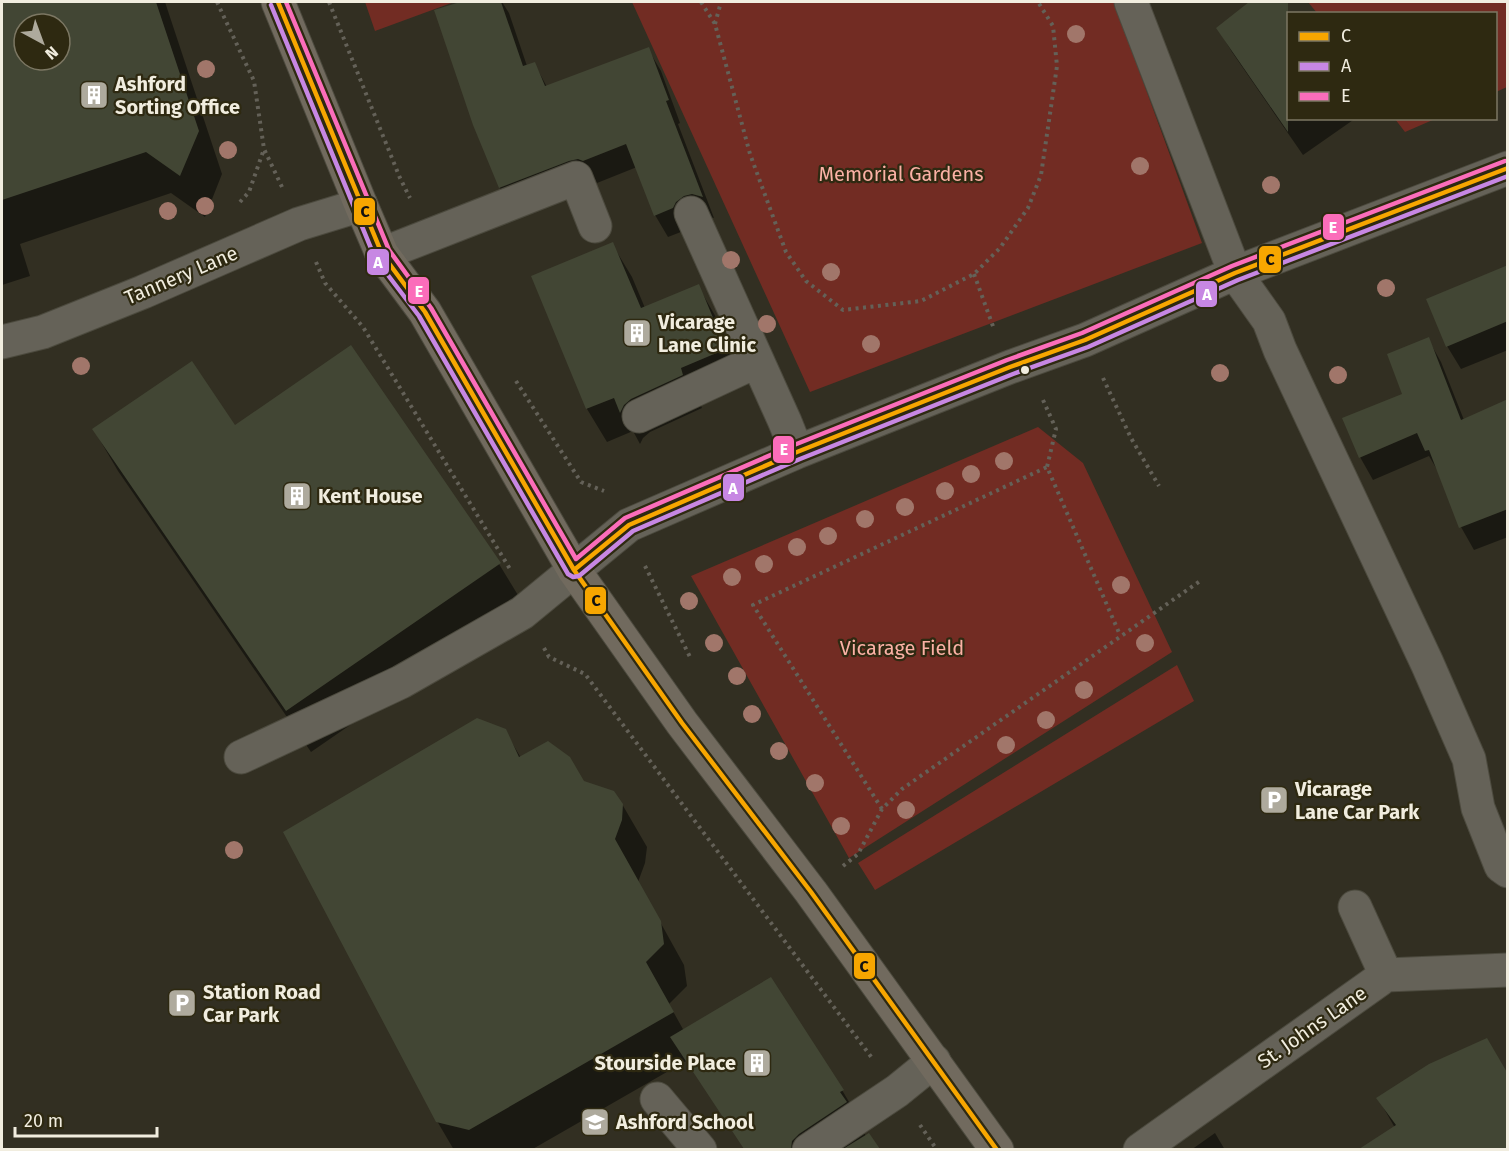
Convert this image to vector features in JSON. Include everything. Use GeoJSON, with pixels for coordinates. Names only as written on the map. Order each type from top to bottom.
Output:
{"type":"FeatureCollection","features":[{"type":"Feature","properties":{"kind":"main road"},"geometry":{"type":"LineString","coordinates":[[278,2],[382,254],[425,312],[574,570],[682,723],[811,892],[998,1149]]}},
{"type":"Feature","properties":{"kind":"street"},"geometry":{"type":"LineString","coordinates":[[1131,2],[1235,273],[1269,321],[1280,350],[1427,663],[1469,759],[1478,808],[1501,866],[1508,871]]}},
{"type":"Feature","properties":{"kind":"street"},"geometry":{"type":"LineString","coordinates":[[241,757],[401,682],[522,613],[629,525],[797,452],[1085,339],[1235,273],[1508,168]]}},
{"type":"Feature","properties":{"kind":"street"},"geometry":{"type":"LineString","coordinates":[[382,254],[576,178],[595,226]]}},
{"type":"Feature","properties":{"kind":"street","name":"Tannery Lane"},"geometry":{"type":"LineString","coordinates":[[2,342],[43,332],[143,292],[299,224],[361,205]]}},
{"type":"Feature","properties":{"kind":"street"},"geometry":{"type":"LineString","coordinates":[[691,213],[786,422],[797,452]]}},
{"type":"Feature","properties":{"kind":"street"},"geometry":{"type":"LineString","coordinates":[[639,416],[757,361]]}},
{"type":"Feature","properties":{"kind":"street"},"geometry":{"type":"LineString","coordinates":[[1355,907],[1386,975]]}},
{"type":"Feature","properties":{"kind":"street","name":"St. Johns Lane"},"geometry":{"type":"LineString","coordinates":[[1140,1149],[1386,975],[1508,970]]}},
{"type":"Feature","properties":{"kind":"street"},"geometry":{"type":"LineString","coordinates":[[810,1149],[897,1091],[934,1060]]}},
{"type":"Feature","properties":{"kind":"street"},"geometry":{"type":"LineString","coordinates":[[657,1099],[700,1149]]}},
{"type":"Feature","properties":{"kind":"path"},"geometry":{"type":"LineString","coordinates":[[217,2],[254,81],[264,148]]}},
{"type":"Feature","properties":{"kind":"path"},"geometry":{"type":"LineString","coordinates":[[701,2],[715,24],[750,154],[786,252],[806,281],[843,310],[921,301],[974,274],[1000,248],[1028,208],[1041,175],[1057,66],[1053,26],[1038,2]]}},
{"type":"Feature","properties":{"kind":"path"},"geometry":{"type":"LineString","coordinates":[[715,24],[721,2]]}},
{"type":"Feature","properties":{"kind":"path"},"geometry":{"type":"LineString","coordinates":[[974,274],[1010,367]]}},
{"type":"Feature","properties":{"kind":"path"},"geometry":{"type":"LineString","coordinates":[[325,283],[363,327],[511,569]]}},
{"type":"Feature","properties":{"kind":"path"},"geometry":{"type":"LineString","coordinates":[[1100,372],[1131,438],[1159,486]]}},
{"type":"Feature","properties":{"kind":"path"},"geometry":{"type":"LineString","coordinates":[[1041,396],[1056,429],[1047,467],[1120,635]]}},
{"type":"Feature","properties":{"kind":"path"},"geometry":{"type":"LineString","coordinates":[[882,809],[753,605],[1047,467]]}},
{"type":"Feature","properties":{"kind":"path"},"geometry":{"type":"LineString","coordinates":[[642,559],[695,668]]}},
{"type":"Feature","properties":{"kind":"path"},"geometry":{"type":"LineString","coordinates":[[858,854],[882,809],[902,789],[1200,581]]}},
{"type":"Feature","properties":{"kind":"path"},"geometry":{"type":"LineString","coordinates":[[549,657],[585,674],[897,1091]]}},
{"type":"Feature","properties":{"kind":"green space"},"geometry":{"type":"Polygon","coordinates":[[[365,2],[454,2],[375,31],[365,2]]]}},
{"type":"Feature","properties":{"kind":"green space","name":"Memorial Gardens"},"geometry":{"type":"Polygon","coordinates":[[[632,2],[1114,2],[1202,243],[810,392],[632,2]]]}},
{"type":"Feature","properties":{"kind":"green space"},"geometry":{"type":"Polygon","coordinates":[[[1308,2],[1507,2],[1507,87],[1497,92],[1497,12],[1316,12],[1308,2]]]}},
{"type":"Feature","properties":{"kind":"green space"},"geometry":{"type":"Polygon","coordinates":[[[1396,120],[1433,120],[1405,132],[1396,120]]]}},
{"type":"Feature","properties":{"kind":"green space","name":"Vicarage Field"},"geometry":{"type":"Polygon","coordinates":[[[1038,427],[1083,463],[1172,652],[849,858],[691,576],[1038,427]]]}},
{"type":"Feature","properties":{"kind":"green space"},"geometry":{"type":"Polygon","coordinates":[[[1177,665],[1194,701],[875,890],[858,863],[1177,665]]]}},
{"type":"Feature","properties":{"kind":"building","name":"Ashford Sorting Office"},"geometry":{"type":"Polygon","coordinates":[[[2,2],[156,2],[199,131],[180,176],[146,152],[2,200],[2,2]]]}},
{"type":"Feature","properties":{"kind":"building"},"geometry":{"type":"Polygon","coordinates":[[[460,2],[501,2],[523,66],[535,62],[545,86],[649,47],[669,100],[666,101],[703,197],[692,194],[684,196],[676,202],[673,208],[654,216],[626,144],[583,161],[578,159],[569,161],[499,188],[473,125],[434,10],[460,2]]]}},
{"type":"Feature","properties":{"kind":"building"},"geometry":{"type":"Polygon","coordinates":[[[1249,2],[1288,2],[1288,132],[1216,28],[1249,2]]]}},
{"type":"Feature","properties":{"kind":"building","name":"Vicarage Lane Clinic"},"geometry":{"type":"Polygon","coordinates":[[[613,242],[641,308],[699,284],[726,349],[681,368],[683,375],[631,399],[620,413],[614,398],[586,409],[531,276],[613,242]]]}},
{"type":"Feature","properties":{"kind":"building"},"geometry":{"type":"Polygon","coordinates":[[[1508,265],[1508,321],[1446,347],[1426,299],[1508,265]]]}},
{"type":"Feature","properties":{"kind":"building"},"geometry":{"type":"Polygon","coordinates":[[[1429,337],[1461,420],[1508,399],[1508,509],[1459,528],[1429,450],[1425,451],[1417,433],[1359,458],[1342,418],[1402,394],[1387,354],[1429,337]]]}},
{"type":"Feature","properties":{"kind":"building","name":"Kent House"},"geometry":{"type":"Polygon","coordinates":[[[351,345],[501,563],[286,711],[92,429],[192,361],[235,425],[351,345]]]}},
{"type":"Feature","properties":{"kind":"building"},"geometry":{"type":"Polygon","coordinates":[[[477,718],[506,729],[519,757],[548,741],[570,757],[584,781],[614,791],[623,804],[622,820],[615,839],[661,921],[664,944],[646,962],[674,1012],[469,1130],[436,1122],[283,832],[477,718]]]}},
{"type":"Feature","properties":{"kind":"building","name":"Stourside Place"},"geometry":{"type":"Polygon","coordinates":[[[771,977],[844,1090],[840,1092],[847,1102],[799,1134],[792,1141],[791,1149],[744,1149],[670,1037],[771,977]]]}},
{"type":"Feature","properties":{"kind":"building"},"geometry":{"type":"Polygon","coordinates":[[[1487,1038],[1508,1074],[1508,1149],[1359,1149],[1396,1125],[1376,1098],[1429,1064],[1487,1038]]]}},
{"type":"Feature","properties":{"kind":"building"},"geometry":{"type":"Polygon","coordinates":[[[869,1133],[880,1149],[843,1149],[869,1133]]]}},
{"type":"Feature","properties":{"kind":"transit line","name":"C"},"geometry":{"type":"LineString","coordinates":[[278,2],[382,254],[425,312],[574,570],[682,723],[811,892],[997,1150]]}},
{"type":"Feature","properties":{"kind":"transit line","name":"E"},"geometry":{"type":"LineString","coordinates":[[286,2],[389,250],[431,308],[576,559],[625,518],[794,445],[1007,360],[1082,333],[1232,266],[1505,161]]}},
{"type":"Feature","properties":{"kind":"transit line","name":"A"},"geometry":{"type":"LineString","coordinates":[[271,5],[375,258],[419,316],[568,574],[573,577],[579,576],[633,531],[800,459],[1013,374],[1088,347],[1238,280],[1508,176]]}},
{"type":"Feature","properties":{"kind":"transit line","name":"C"},"geometry":{"type":"LineString","coordinates":[[574,570],[629,525],[797,452],[1010,367],[1085,340],[1235,273],[1508,168]]}},
{"type":"Feature","properties":{"kind":"place","name":"Ashford Sorting Office"},"geometry":{"type":"Point","coordinates":[94,95]}},
{"type":"Feature","properties":{"kind":"place","name":"Vicarage Lane Clinic"},"geometry":{"type":"Point","coordinates":[637,333]}},
{"type":"Feature","properties":{"kind":"place","name":"Kent House"},"geometry":{"type":"Point","coordinates":[297,496]}},
{"type":"Feature","properties":{"kind":"place","name":"Vicarage Lane Car Park"},"geometry":{"type":"Point","coordinates":[1274,800]}},
{"type":"Feature","properties":{"kind":"place","name":"Station Road Car Park"},"geometry":{"type":"Point","coordinates":[182,1003]}},
{"type":"Feature","properties":{"kind":"place","name":"Stourside Place"},"geometry":{"type":"Point","coordinates":[757,1063]}},
{"type":"Feature","properties":{"kind":"place","name":"Ashford School"},"geometry":{"type":"Point","coordinates":[595,1122]}}]}
